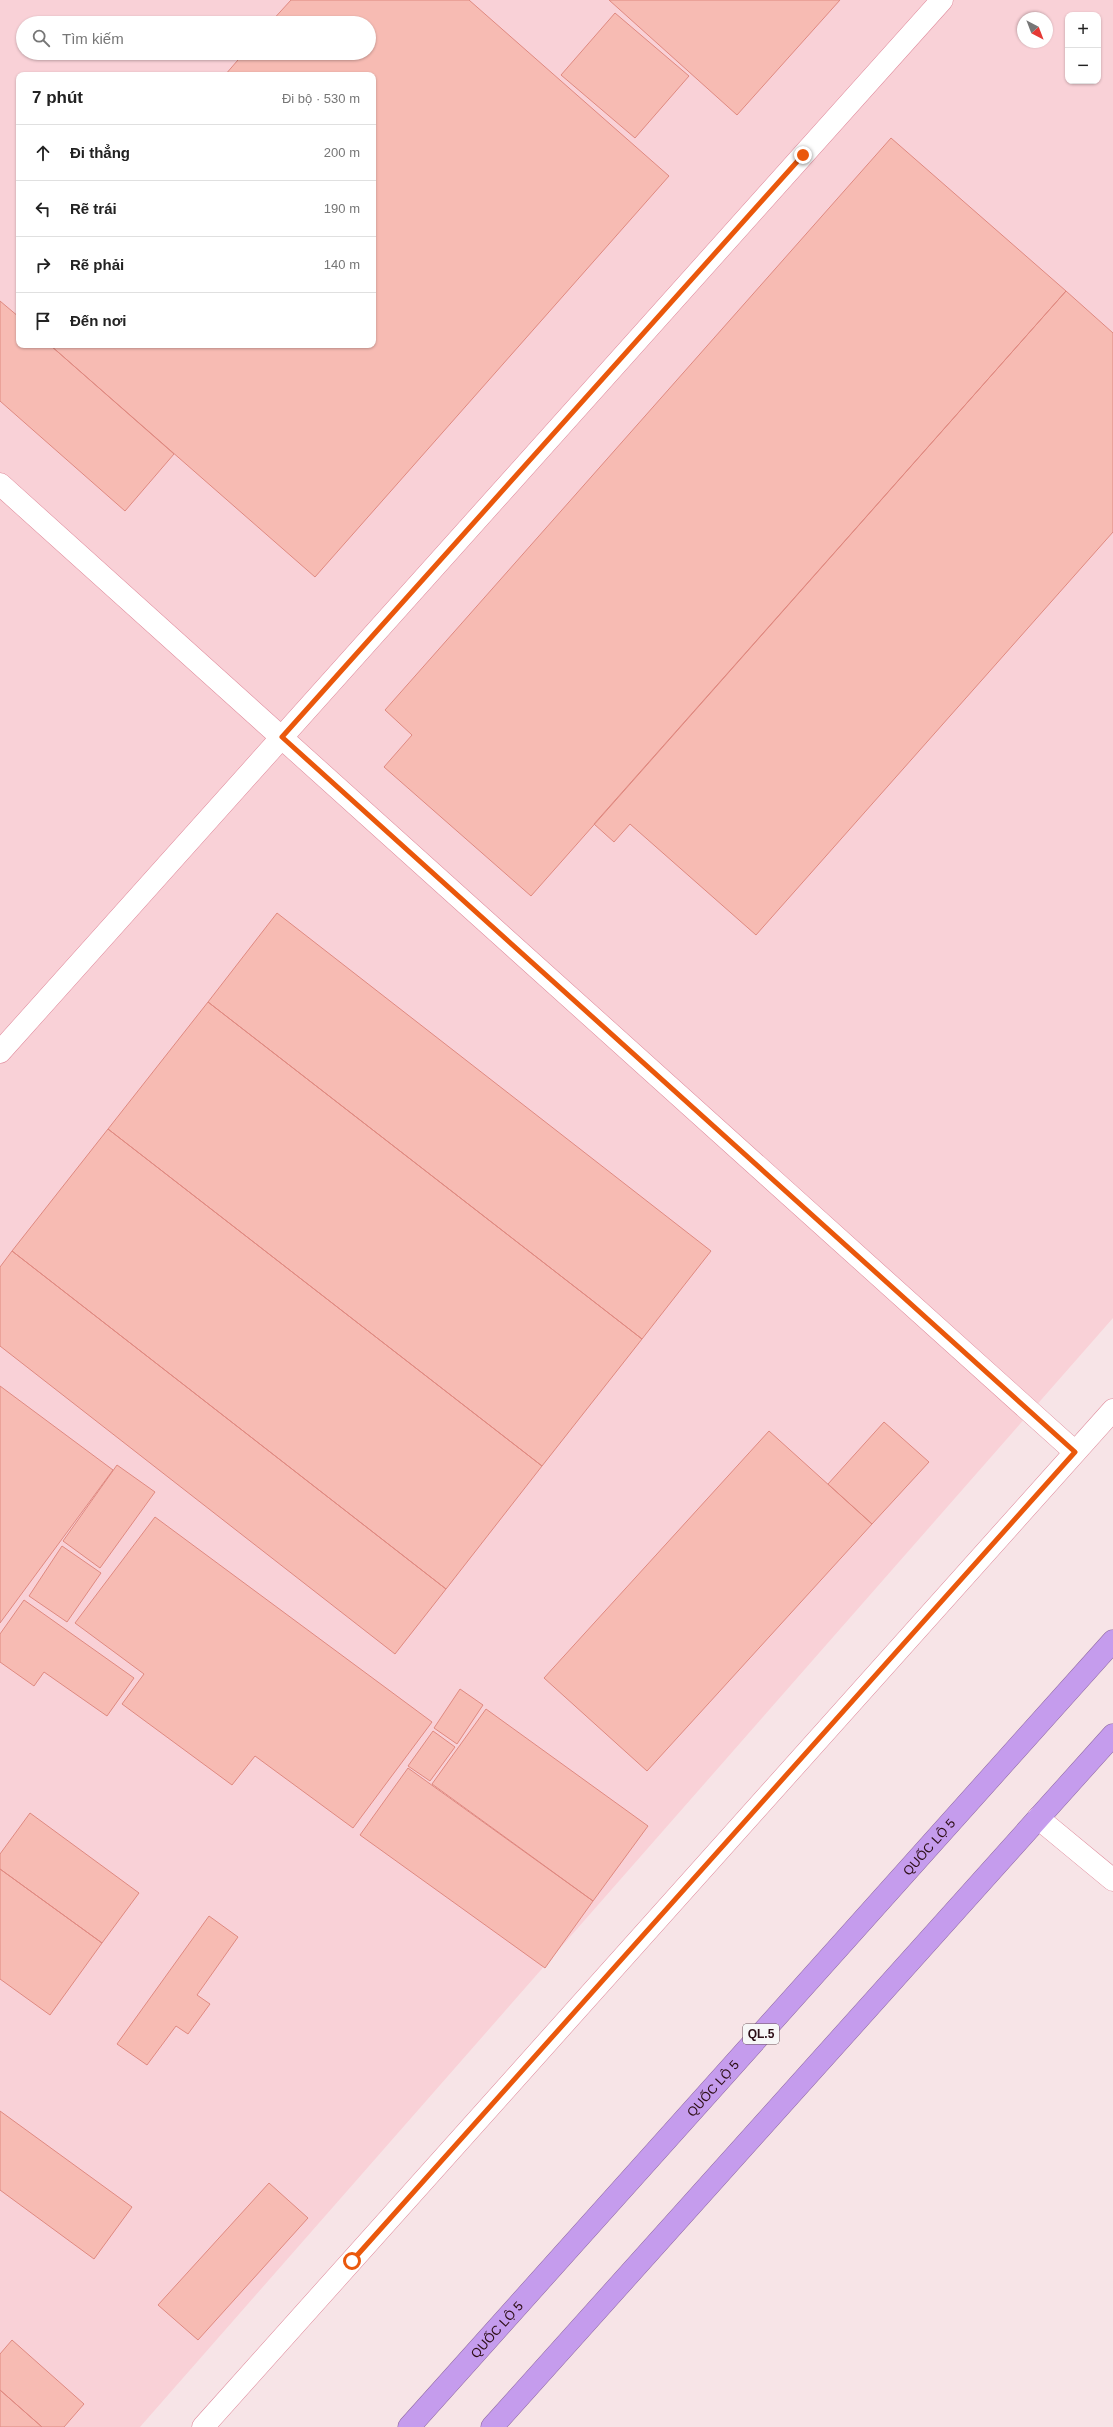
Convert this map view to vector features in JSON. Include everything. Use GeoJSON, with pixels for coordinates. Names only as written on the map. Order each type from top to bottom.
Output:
{"type":"FeatureCollection","features":[{"type":"Feature","properties":{"kind":"highway","name":"QUỐC LỘ 5"},"geometry":{"type":"LineString","coordinates":[[409,2427],[1113,1641]]}},
{"type":"Feature","properties":{"kind":"highway"},"geometry":{"type":"LineString","coordinates":[[492,2427],[1113,1735]]}},
{"type":"Feature","properties":{"kind":"street"},"geometry":{"type":"LineString","coordinates":[[0,1052],[942,0]]}},
{"type":"Feature","properties":{"kind":"street"},"geometry":{"type":"LineString","coordinates":[[0,484],[1075,1452]]}},
{"type":"Feature","properties":{"kind":"street"},"geometry":{"type":"LineString","coordinates":[[203,2427],[1113,1410]]}},
{"type":"Feature","properties":{"kind":"street"},"geometry":{"type":"LineString","coordinates":[[1038,1818],[1113,1880]]}},
{"type":"Feature","properties":{"kind":"shaded area"},"geometry":{"type":"Polygon","coordinates":[[[0,0],[1113,0],[1113,1318],[140,2427],[0,2427],[0,0]]]}},
{"type":"Feature","properties":{"kind":"building"},"geometry":{"type":"Polygon","coordinates":[[[291,0],[469,0],[669,176],[315,577],[53,348],[376,348],[376,72],[228,72],[238,60],[376,60],[376,16],[276,16],[291,0]]]}},
{"type":"Feature","properties":{"kind":"building"},"geometry":{"type":"Polygon","coordinates":[[[609,0],[840,0],[737,115],[609,0]]]}},
{"type":"Feature","properties":{"kind":"building"},"geometry":{"type":"Polygon","coordinates":[[[615,13],[689,76],[635,138],[561,75],[615,13]]]}},
{"type":"Feature","properties":{"kind":"building"},"geometry":{"type":"Polygon","coordinates":[[[891,138],[1066,291],[531,896],[384,767],[412,735],[385,710],[891,138]]]}},
{"type":"Feature","properties":{"kind":"building"},"geometry":{"type":"Polygon","coordinates":[[[1066,291],[1113,333],[1113,532],[756,935],[630,824],[614,842],[594,824],[1066,291]]]}},
{"type":"Feature","properties":{"kind":"building"},"geometry":{"type":"Polygon","coordinates":[[[0,301],[16,314],[16,348],[53,348],[174,454],[125,511],[0,401],[0,301]]]}},
{"type":"Feature","properties":{"kind":"building"},"geometry":{"type":"Polygon","coordinates":[[[277,913],[711,1251],[642,1339],[208,1002],[277,913]]]}},
{"type":"Feature","properties":{"kind":"building"},"geometry":{"type":"Polygon","coordinates":[[[208,1002],[642,1339],[542,1466],[108,1129],[208,1002]]]}},
{"type":"Feature","properties":{"kind":"building"},"geometry":{"type":"Polygon","coordinates":[[[108,1129],[542,1466],[446,1589],[12,1251],[108,1129]]]}},
{"type":"Feature","properties":{"kind":"building"},"geometry":{"type":"Polygon","coordinates":[[[12,1251],[446,1589],[395,1654],[0,1346],[0,1267],[12,1251]]]}},
{"type":"Feature","properties":{"kind":"building"},"geometry":{"type":"Polygon","coordinates":[[[0,1386],[113,1470],[0,1623],[0,1386]]]}},
{"type":"Feature","properties":{"kind":"building"},"geometry":{"type":"Polygon","coordinates":[[[884,1422],[929,1462],[872,1524],[828,1484],[884,1422]]]}},
{"type":"Feature","properties":{"kind":"building"},"geometry":{"type":"Polygon","coordinates":[[[769,1431],[872,1524],[647,1771],[544,1678],[769,1431]]]}},
{"type":"Feature","properties":{"kind":"building"},"geometry":{"type":"Polygon","coordinates":[[[117,1465],[155,1492],[100,1568],[63,1541],[117,1465]]]}},
{"type":"Feature","properties":{"kind":"building"},"geometry":{"type":"Polygon","coordinates":[[[155,1517],[432,1722],[353,1828],[255,1756],[232,1785],[122,1704],[144,1674],[75,1623],[155,1517]]]}},
{"type":"Feature","properties":{"kind":"building"},"geometry":{"type":"Polygon","coordinates":[[[62,1546],[101,1573],[67,1622],[29,1596],[62,1546]]]}},
{"type":"Feature","properties":{"kind":"building"},"geometry":{"type":"Polygon","coordinates":[[[24,1600],[134,1678],[107,1716],[44,1672],[34,1686],[0,1662],[0,1634],[24,1600]]]}},
{"type":"Feature","properties":{"kind":"building"},"geometry":{"type":"Polygon","coordinates":[[[460,1689],[483,1705],[457,1744],[434,1728],[460,1689]]]}},
{"type":"Feature","properties":{"kind":"building"},"geometry":{"type":"Polygon","coordinates":[[[486,1709],[648,1826],[593,1901],[432,1784],[486,1709]]]}},
{"type":"Feature","properties":{"kind":"building"},"geometry":{"type":"Polygon","coordinates":[[[433,1731],[455,1747],[430,1781],[408,1766],[433,1731]]]}},
{"type":"Feature","properties":{"kind":"building"},"geometry":{"type":"Polygon","coordinates":[[[408,1768],[593,1901],[545,1968],[360,1835],[408,1768]]]}},
{"type":"Feature","properties":{"kind":"building"},"geometry":{"type":"Polygon","coordinates":[[[30,1813],[139,1893],[102,1943],[0,1869],[0,1854],[30,1813]]]}},
{"type":"Feature","properties":{"kind":"building"},"geometry":{"type":"Polygon","coordinates":[[[0,1869],[102,1943],[50,2015],[0,1979],[0,1869]]]}},
{"type":"Feature","properties":{"kind":"building"},"geometry":{"type":"Polygon","coordinates":[[[209,1916],[238,1937],[197,1995],[210,2004],[188,2034],[176,2026],[147,2065],[117,2044],[209,1916]]]}},
{"type":"Feature","properties":{"kind":"building"},"geometry":{"type":"Polygon","coordinates":[[[0,2111],[132,2207],[94,2259],[0,2190],[0,2111]]]}},
{"type":"Feature","properties":{"kind":"building"},"geometry":{"type":"Polygon","coordinates":[[[269,2183],[308,2218],[198,2340],[158,2305],[269,2183]]]}},
{"type":"Feature","properties":{"kind":"building"},"geometry":{"type":"Polygon","coordinates":[[[12,2340],[84,2404],[64,2427],[42,2427],[0,2390],[0,2354],[12,2340]]]}},
{"type":"Feature","properties":{"kind":"building"},"geometry":{"type":"Polygon","coordinates":[[[0,2390],[42,2427],[0,2427],[0,2390]]]}},
{"type":"Feature","properties":{"kind":"route"},"geometry":{"type":"LineString","coordinates":[[352,2261],[1075,1452],[282,737],[803,155]]}}]}
